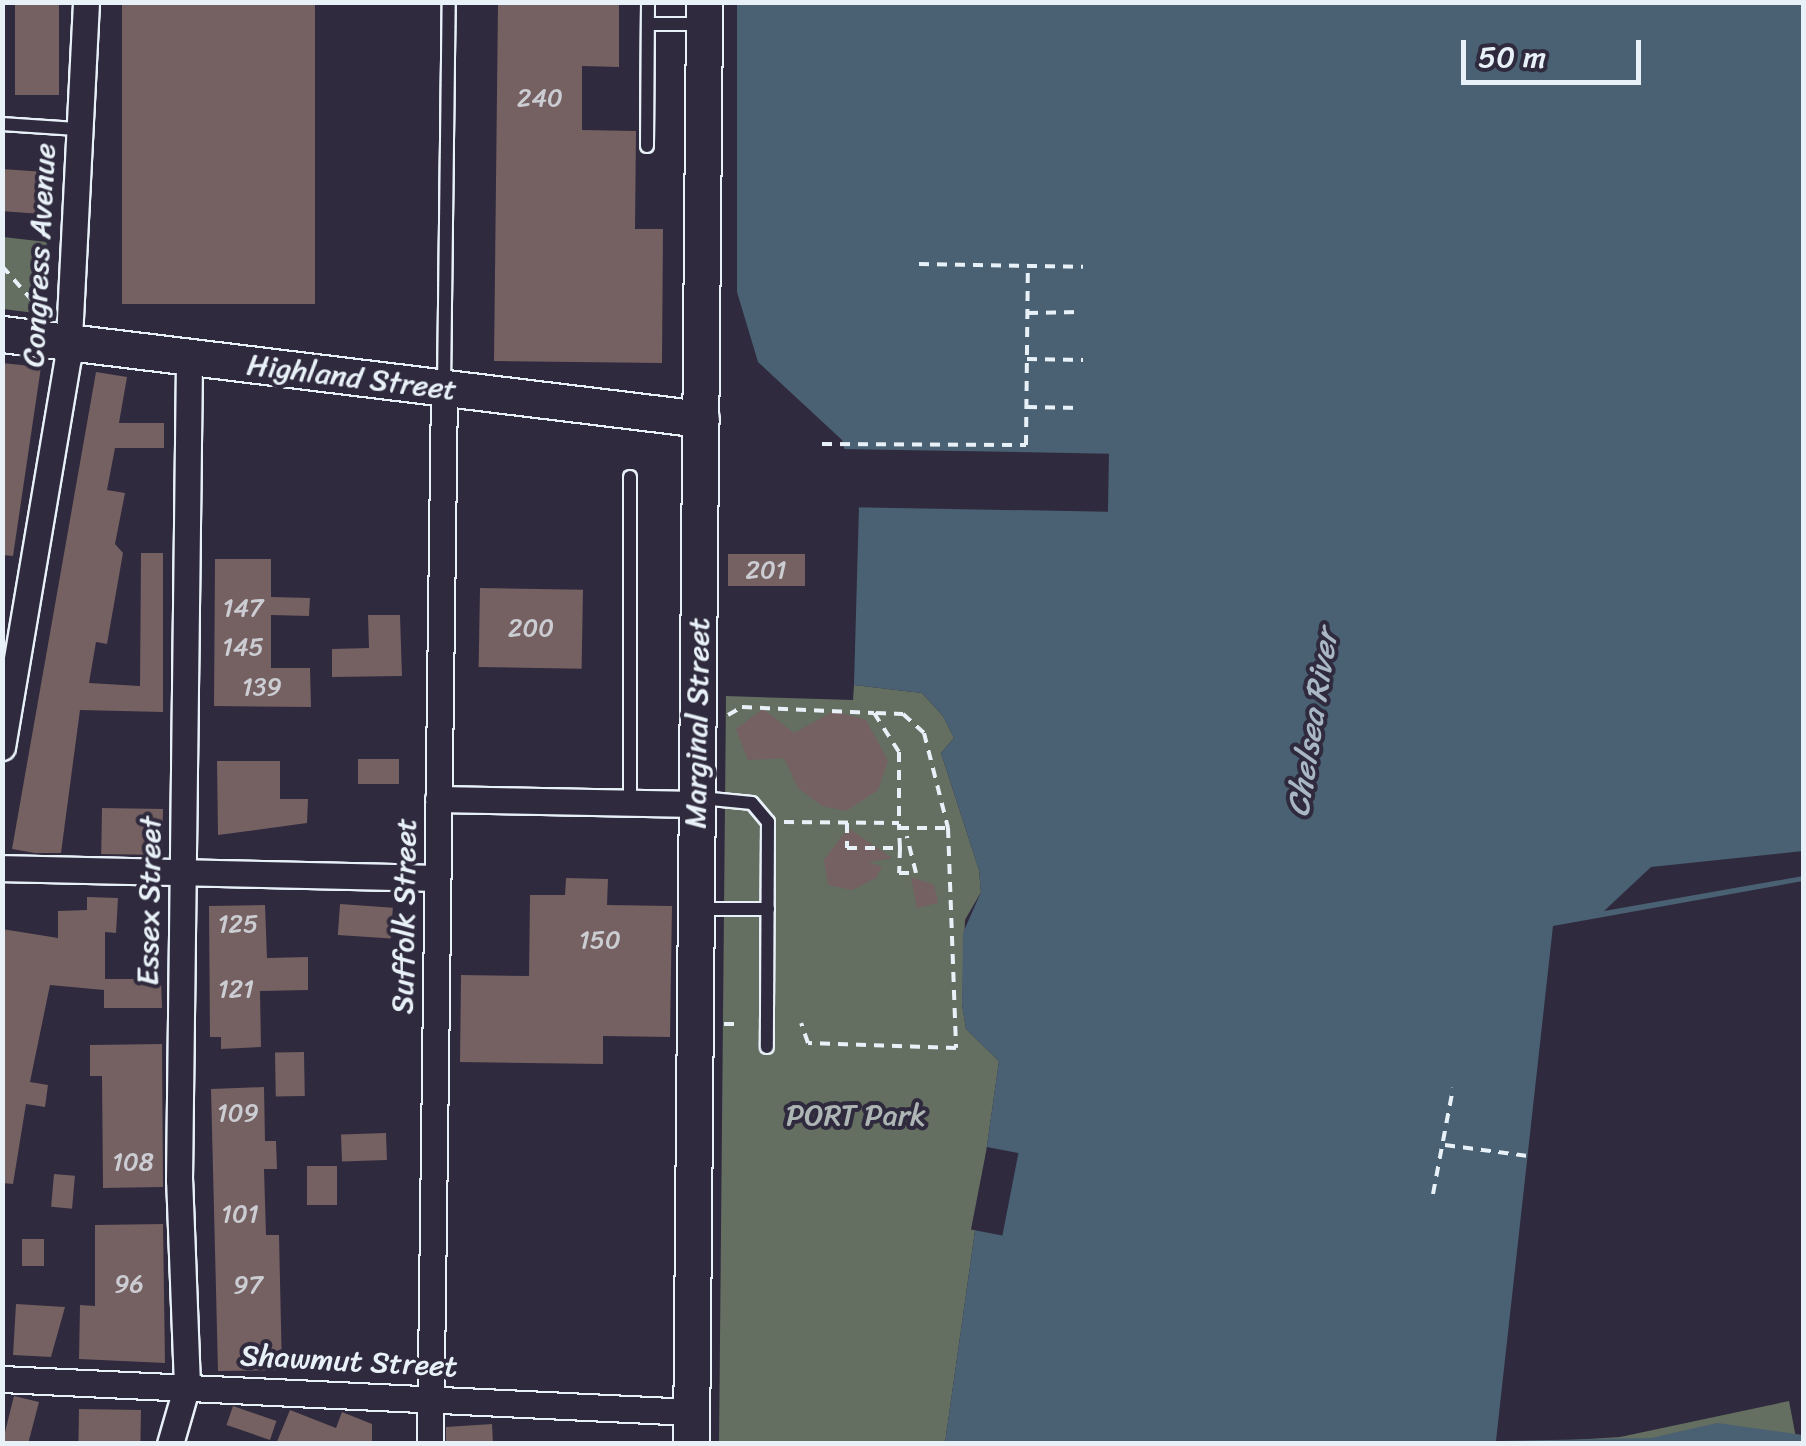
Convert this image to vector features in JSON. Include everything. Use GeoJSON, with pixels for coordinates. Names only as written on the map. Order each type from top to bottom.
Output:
{"type":"FeatureCollection","features":[{"type":"Feature","properties":{"kind":"main road","name":"Marginal Street"},"geometry":{"type":"LineString","coordinates":[[691,1428],[704,13]]}},
{"type":"Feature","properties":{"kind":"main road","name":"Highland Street"},"geometry":{"type":"LineString","coordinates":[[2,334],[701,418]]}},
{"type":"Feature","properties":{"kind":"street","name":"Congress Avenue"},"geometry":{"type":"LineString","coordinates":[[2,746],[70,342],[86,2]]}},
{"type":"Feature","properties":{"kind":"street","name":"Essex Street"},"geometry":{"type":"LineString","coordinates":[[170,1444],[187,1385],[182,874],[189,357]]}},
{"type":"Feature","properties":{"kind":"street","name":"Suffolk Street"},"geometry":{"type":"LineString","coordinates":[[430,1444],[444,388]]}},
{"type":"Feature","properties":{"kind":"street"},"geometry":{"type":"LineString","coordinates":[[438,799],[696,801]]}},
{"type":"Feature","properties":{"kind":"street"},"geometry":{"type":"LineString","coordinates":[[2,868],[437,878]]}},
{"type":"Feature","properties":{"kind":"street","name":"Shawmut Street"},"geometry":{"type":"LineString","coordinates":[[2,1379],[431,1397],[691,1428]]}},
{"type":"Feature","properties":{"kind":"lane"},"geometry":{"type":"LineString","coordinates":[[444,388],[449,2]]}},
{"type":"Feature","properties":{"kind":"lane"},"geometry":{"type":"LineString","coordinates":[[647,146],[648,2]]}},
{"type":"Feature","properties":{"kind":"lane"},"geometry":{"type":"LineString","coordinates":[[648,24],[704,13]]}},
{"type":"Feature","properties":{"kind":"lane"},"geometry":{"type":"LineString","coordinates":[[2,124],[78,128]]}},
{"type":"Feature","properties":{"kind":"lane"},"geometry":{"type":"LineString","coordinates":[[630,478],[630,802]]}},
{"type":"Feature","properties":{"kind":"lane"},"geometry":{"type":"LineString","coordinates":[[696,801],[752,803],[768,822],[767,1047]]}},
{"type":"Feature","properties":{"kind":"lane"},"geometry":{"type":"LineString","coordinates":[[695,909],[768,909]]}},
{"type":"Feature","properties":{"kind":"path"},"geometry":{"type":"LineString","coordinates":[[920,264],[1083,267]]}},
{"type":"Feature","properties":{"kind":"path"},"geometry":{"type":"LineString","coordinates":[[2,266],[38,305],[37,317]]}},
{"type":"Feature","properties":{"kind":"path"},"geometry":{"type":"LineString","coordinates":[[822,444],[1026,445],[1028,266]]}},
{"type":"Feature","properties":{"kind":"path"},"geometry":{"type":"LineString","coordinates":[[1028,313],[1081,312]]}},
{"type":"Feature","properties":{"kind":"path"},"geometry":{"type":"LineString","coordinates":[[1027,359],[1083,360]]}},
{"type":"Feature","properties":{"kind":"path"},"geometry":{"type":"LineString","coordinates":[[1027,407],[1081,408]]}},
{"type":"Feature","properties":{"kind":"path"},"geometry":{"type":"LineString","coordinates":[[718,714],[742,707],[904,714],[924,732],[948,828],[956,1048],[808,1043],[801,1023]]}},
{"type":"Feature","properties":{"kind":"path"},"geometry":{"type":"LineString","coordinates":[[874,713],[896,739],[900,873],[916,873],[907,836]]}},
{"type":"Feature","properties":{"kind":"path"},"geometry":{"type":"LineString","coordinates":[[768,822],[948,828]]}},
{"type":"Feature","properties":{"kind":"path"},"geometry":{"type":"LineString","coordinates":[[847,823],[847,848],[900,848]]}},
{"type":"Feature","properties":{"kind":"path"},"geometry":{"type":"LineString","coordinates":[[719,1024],[738,1024]]}},
{"type":"Feature","properties":{"kind":"path"},"geometry":{"type":"LineString","coordinates":[[1433,1194],[1453,1088]]}},
{"type":"Feature","properties":{"kind":"path"},"geometry":{"type":"LineString","coordinates":[[1445,1146],[1527,1156]]}},
{"type":"Feature","properties":{"kind":"green space"},"geometry":{"type":"Polygon","coordinates":[[[3,237],[47,242],[43,314],[3,309],[3,237]]]}},
{"type":"Feature","properties":{"kind":"green space","name":"PORT Park"},"geometry":{"type":"Polygon","coordinates":[[[854,685],[922,693],[943,716],[954,738],[941,753],[979,870],[981,892],[965,920],[962,1004],[966,1029],[999,1061],[945,1443],[719,1444],[726,696],[853,700],[854,685]]]}},
{"type":"Feature","properties":{"kind":"green space"},"geometry":{"type":"Polygon","coordinates":[[[1789,1401],[1797,1443],[1510,1444],[1620,1437],[1789,1401]]]}},
{"type":"Feature","properties":{"kind":"water","name":"Chelsea River"},"geometry":{"type":"Polygon","coordinates":[[[737,3],[1803,3],[1803,881],[1553,926],[1496,1441],[1651,1438],[1717,1423],[1803,1435],[1803,1443],[945,1443],[999,1061],[966,1029],[962,1004],[963,933],[981,892],[979,870],[941,753],[954,738],[943,716],[922,693],[854,685],[859,505],[842,440],[758,362],[737,292],[737,3]]]}},
{"type":"Feature","properties":{"kind":"pier"},"geometry":{"type":"Polygon","coordinates":[[[839,449],[1109,454],[1108,512],[838,507],[839,449]]]}},
{"type":"Feature","properties":{"kind":"pier"},"geometry":{"type":"Polygon","coordinates":[[[1803,851],[1803,876],[1604,911],[1651,867],[1803,851]]]}},
{"type":"Feature","properties":{"kind":"pier"},"geometry":{"type":"Polygon","coordinates":[[[987,1147],[1018,1153],[1002,1236],[971,1229],[987,1147]]]}},
{"type":"Feature","properties":{"kind":"building"},"geometry":{"type":"Polygon","coordinates":[[[15,2],[59,2],[59,95],[15,95],[15,2]]]}},
{"type":"Feature","properties":{"kind":"building"},"geometry":{"type":"Polygon","coordinates":[[[122,2],[315,2],[315,304],[122,304],[122,2]]]}},
{"type":"Feature","properties":{"kind":"building"},"geometry":{"type":"Polygon","coordinates":[[[498,2],[619,2],[619,67],[582,66],[582,130],[636,131],[635,229],[663,229],[662,363],[494,361],[498,2]]]}},
{"type":"Feature","properties":{"kind":"building"},"geometry":{"type":"Polygon","coordinates":[[[2,169],[45,172],[42,214],[2,211],[2,169]]]}},
{"type":"Feature","properties":{"kind":"building"},"geometry":{"type":"Polygon","coordinates":[[[2,363],[41,367],[13,556],[2,555],[2,363]]]}},
{"type":"Feature","properties":{"kind":"building"},"geometry":{"type":"Polygon","coordinates":[[[96,372],[127,377],[119,423],[164,423],[164,448],[115,448],[107,490],[125,493],[115,544],[123,553],[107,644],[96,642],[89,683],[140,686],[141,553],[163,553],[163,712],[80,710],[61,853],[35,853],[12,849],[96,372]]]}},
{"type":"Feature","properties":{"kind":"building"},"geometry":{"type":"Polygon","coordinates":[[[728,554],[805,554],[805,586],[728,586],[728,554]]]}},
{"type":"Feature","properties":{"kind":"building"},"geometry":{"type":"Polygon","coordinates":[[[215,559],[271,559],[271,597],[310,598],[309,616],[271,615],[271,668],[310,668],[311,707],[214,706],[215,559]]]}},
{"type":"Feature","properties":{"kind":"building"},"geometry":{"type":"Polygon","coordinates":[[[480,588],[583,590],[582,669],[479,667],[480,588]]]}},
{"type":"Feature","properties":{"kind":"building"},"geometry":{"type":"Polygon","coordinates":[[[368,615],[400,615],[402,676],[332,677],[332,649],[369,648],[368,615]]]}},
{"type":"Feature","properties":{"kind":"building"},"geometry":{"type":"Polygon","coordinates":[[[763,709],[794,733],[834,711],[866,720],[888,761],[878,790],[846,811],[822,806],[798,788],[784,758],[748,760],[736,729],[763,709]]]}},
{"type":"Feature","properties":{"kind":"building"},"geometry":{"type":"Polygon","coordinates":[[[358,759],[399,759],[399,784],[358,784],[358,759]]]}},
{"type":"Feature","properties":{"kind":"building"},"geometry":{"type":"Polygon","coordinates":[[[217,761],[280,761],[280,799],[308,799],[307,823],[218,835],[217,761]]]}},
{"type":"Feature","properties":{"kind":"building"},"geometry":{"type":"Polygon","coordinates":[[[102,808],[163,809],[162,855],[101,854],[102,808]]]}},
{"type":"Feature","properties":{"kind":"building"},"geometry":{"type":"Polygon","coordinates":[[[848,828],[892,858],[869,862],[882,867],[876,878],[852,890],[828,885],[824,860],[848,828]]]}},
{"type":"Feature","properties":{"kind":"building"},"geometry":{"type":"Polygon","coordinates":[[[911,877],[934,885],[938,903],[917,908],[911,877]]]}},
{"type":"Feature","properties":{"kind":"building"},"geometry":{"type":"Polygon","coordinates":[[[566,878],[608,879],[607,905],[672,906],[670,1037],[603,1036],[603,1064],[460,1062],[461,975],[529,976],[530,895],[565,895],[566,878]]]}},
{"type":"Feature","properties":{"kind":"building"},"geometry":{"type":"Polygon","coordinates":[[[87,897],[118,898],[116,933],[105,932],[105,979],[161,979],[162,1008],[104,1008],[104,990],[50,985],[30,1082],[48,1085],[45,1107],[26,1104],[13,1184],[2,1183],[2,929],[58,938],[58,911],[87,910],[87,897]]]}},
{"type":"Feature","properties":{"kind":"building"},"geometry":{"type":"Polygon","coordinates":[[[340,904],[393,908],[391,939],[338,935],[340,904]]]}},
{"type":"Feature","properties":{"kind":"building"},"geometry":{"type":"Polygon","coordinates":[[[265,905],[267,958],[308,957],[308,990],[260,991],[261,1047],[221,1049],[221,1037],[210,1037],[209,906],[265,905]]]}},
{"type":"Feature","properties":{"kind":"building"},"geometry":{"type":"Polygon","coordinates":[[[162,1044],[163,1187],[103,1188],[102,1076],[90,1076],[90,1045],[162,1044]]]}},
{"type":"Feature","properties":{"kind":"building"},"geometry":{"type":"Polygon","coordinates":[[[304,1052],[305,1096],[276,1096],[275,1053],[304,1052]]]}},
{"type":"Feature","properties":{"kind":"building"},"geometry":{"type":"Polygon","coordinates":[[[264,1087],[265,1141],[276,1141],[277,1169],[264,1169],[266,1235],[279,1235],[282,1370],[218,1371],[211,1089],[264,1087]]]}},
{"type":"Feature","properties":{"kind":"building"},"geometry":{"type":"Polygon","coordinates":[[[386,1133],[387,1160],[342,1162],[341,1135],[386,1133]]]}},
{"type":"Feature","properties":{"kind":"building"},"geometry":{"type":"Polygon","coordinates":[[[307,1166],[337,1166],[337,1205],[307,1205],[307,1166]]]}},
{"type":"Feature","properties":{"kind":"building"},"geometry":{"type":"Polygon","coordinates":[[[54,1174],[75,1176],[72,1209],[51,1207],[54,1174]]]}},
{"type":"Feature","properties":{"kind":"building"},"geometry":{"type":"Polygon","coordinates":[[[163,1224],[165,1363],[79,1359],[80,1305],[95,1306],[95,1225],[163,1224]]]}},
{"type":"Feature","properties":{"kind":"building"},"geometry":{"type":"Polygon","coordinates":[[[22,1239],[44,1239],[44,1266],[22,1266],[22,1239]]]}},
{"type":"Feature","properties":{"kind":"building"},"geometry":{"type":"Polygon","coordinates":[[[16,1304],[65,1307],[51,1357],[13,1355],[16,1304]]]}},
{"type":"Feature","properties":{"kind":"building"},"geometry":{"type":"Polygon","coordinates":[[[14,1396],[39,1402],[28,1444],[2,1444],[14,1396]]]}},
{"type":"Feature","properties":{"kind":"building"},"geometry":{"type":"Polygon","coordinates":[[[233,1406],[276,1421],[270,1440],[226,1425],[233,1406]]]}},
{"type":"Feature","properties":{"kind":"building"},"geometry":{"type":"Polygon","coordinates":[[[79,1409],[141,1410],[140,1442],[78,1441],[79,1409]]]}},
{"type":"Feature","properties":{"kind":"building"},"geometry":{"type":"Polygon","coordinates":[[[290,1410],[336,1428],[342,1412],[372,1424],[372,1444],[276,1444],[290,1410]]]}},
{"type":"Feature","properties":{"kind":"building"},"geometry":{"type":"Polygon","coordinates":[[[492,1424],[493,1444],[446,1444],[446,1427],[492,1424]]]}}]}
